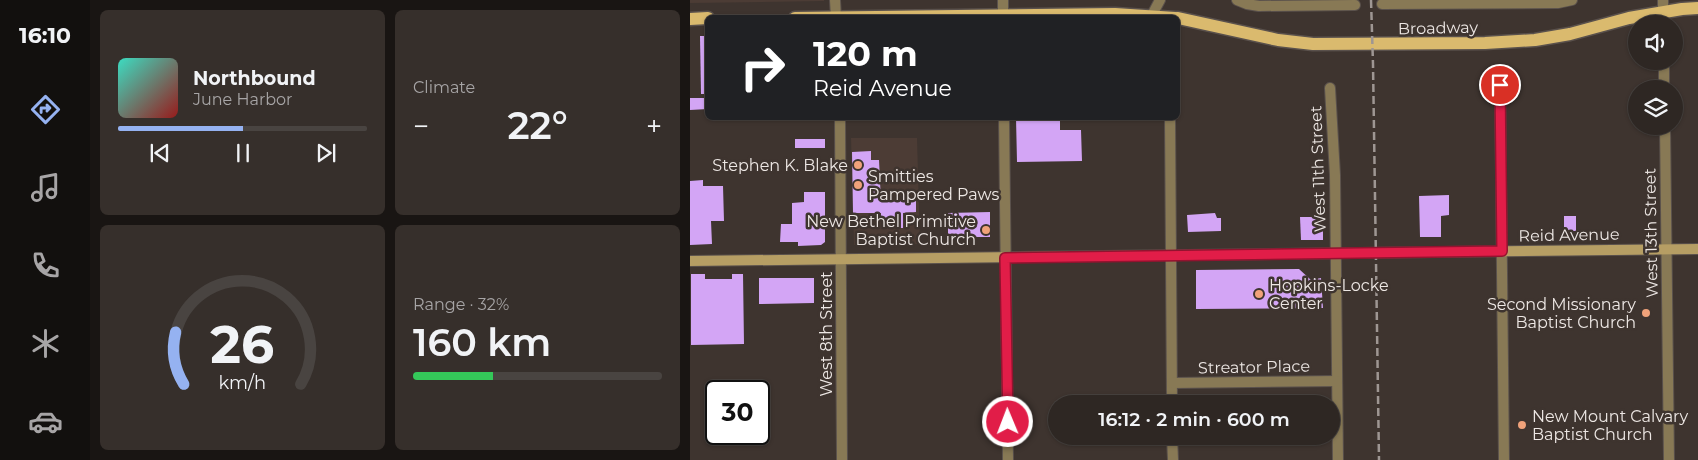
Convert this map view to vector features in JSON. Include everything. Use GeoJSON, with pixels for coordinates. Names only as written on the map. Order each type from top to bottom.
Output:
{"type":"FeatureCollection","features":[{"type":"Feature","properties":{"kind":"main road","name":"Broadway"},"geometry":{"type":"LineString","coordinates":[[1180,19],[1278,40],[1313,44],[1475,44],[1535,40],[1570,34],[1629,18],[1698,8]]}},
{"type":"Feature","properties":{"kind":"main road"},"geometry":{"type":"LineString","coordinates":[[690,19],[705,18]]}},
{"type":"Feature","properties":{"kind":"street"},"geometry":{"type":"LineString","coordinates":[[835,0],[836,15]]}},
{"type":"Feature","properties":{"kind":"street"},"geometry":{"type":"LineString","coordinates":[[1003,0],[1003,15]]}},
{"type":"Feature","properties":{"kind":"street"},"geometry":{"type":"LineString","coordinates":[[1152,15],[1160,0]]}},
{"type":"Feature","properties":{"kind":"street"},"geometry":{"type":"LineString","coordinates":[[1237,0],[1259,6],[1355,5]]}},
{"type":"Feature","properties":{"kind":"street"},"geometry":{"type":"LineString","coordinates":[[1382,4],[1558,3],[1572,0]]}},
{"type":"Feature","properties":{"kind":"street"},"geometry":{"type":"LineString","coordinates":[[1500,85],[1504,460]]}},
{"type":"Feature","properties":{"kind":"street","name":"West 11th Street"},"geometry":{"type":"LineString","coordinates":[[1330,88],[1335,175],[1338,460]]}},
{"type":"Feature","properties":{"kind":"street","name":"West 8th Street"},"geometry":{"type":"LineString","coordinates":[[840,120],[842,460]]}},
{"type":"Feature","properties":{"kind":"street"},"geometry":{"type":"LineString","coordinates":[[1004,120],[1008,460]]}},
{"type":"Feature","properties":{"kind":"street"},"geometry":{"type":"LineString","coordinates":[[1170,120],[1172,395]]}},
{"type":"Feature","properties":{"kind":"street","name":"West 13th Street"},"geometry":{"type":"LineString","coordinates":[[1665,135],[1669,460]]}},
{"type":"Feature","properties":{"kind":"street","name":"Reid Avenue"},"geometry":{"type":"LineString","coordinates":[[690,261],[1698,249]]}},
{"type":"Feature","properties":{"kind":"street","name":"Streator Place"},"geometry":{"type":"LineString","coordinates":[[1172,383],[1338,381]]}},
{"type":"Feature","properties":{"kind":"street"},"geometry":{"type":"LineString","coordinates":[[1172,445],[1173,460]]}},
{"type":"Feature","properties":{"kind":"shaded area"},"geometry":{"type":"Polygon","coordinates":[[[690,0],[824,0],[824,1],[690,3],[690,0]]]}},
{"type":"Feature","properties":{"kind":"shaded area"},"geometry":{"type":"Polygon","coordinates":[[[851,138],[917,138],[920,244],[854,245],[851,138]]]}},
{"type":"Feature","properties":{"kind":"building"},"geometry":{"type":"Polygon","coordinates":[[[700,36],[705,36],[705,94],[701,94],[700,36]]]}},
{"type":"Feature","properties":{"kind":"building"},"geometry":{"type":"Polygon","coordinates":[[[690,98],[705,98],[705,109],[690,110],[690,98]]]}},
{"type":"Feature","properties":{"kind":"building"},"geometry":{"type":"Polygon","coordinates":[[[1016,120],[1060,120],[1060,130],[1081,130],[1082,161],[1017,162],[1016,120]]]}},
{"type":"Feature","properties":{"kind":"building"},"geometry":{"type":"Polygon","coordinates":[[[795,139],[825,139],[825,148],[795,148],[795,139]]]}},
{"type":"Feature","properties":{"kind":"building"},"geometry":{"type":"Polygon","coordinates":[[[871,151],[871,160],[879,160],[881,202],[916,201],[916,212],[903,213],[903,228],[881,228],[881,213],[853,213],[852,152],[871,151]]]}},
{"type":"Feature","properties":{"kind":"building"},"geometry":{"type":"Polygon","coordinates":[[[703,180],[703,186],[723,186],[724,221],[711,221],[712,244],[690,245],[690,181],[703,180]]]}},
{"type":"Feature","properties":{"kind":"building"},"geometry":{"type":"Polygon","coordinates":[[[804,192],[825,192],[825,242],[821,245],[798,246],[798,242],[780,242],[781,224],[792,224],[792,203],[804,202],[804,192]]]}},
{"type":"Feature","properties":{"kind":"building"},"geometry":{"type":"Polygon","coordinates":[[[1449,195],[1449,215],[1441,216],[1441,237],[1420,237],[1419,196],[1449,195]]]}},
{"type":"Feature","properties":{"kind":"building"},"geometry":{"type":"Polygon","coordinates":[[[990,212],[990,237],[948,237],[948,213],[990,212]]]}},
{"type":"Feature","properties":{"kind":"building"},"geometry":{"type":"Polygon","coordinates":[[[1215,213],[1217,218],[1221,218],[1221,231],[1188,232],[1187,215],[1215,213]]]}},
{"type":"Feature","properties":{"kind":"building"},"geometry":{"type":"Polygon","coordinates":[[[1564,216],[1576,216],[1576,231],[1564,231],[1564,216]]]}},
{"type":"Feature","properties":{"kind":"building"},"geometry":{"type":"Polygon","coordinates":[[[1300,217],[1323,217],[1323,240],[1301,240],[1300,217]]]}},
{"type":"Feature","properties":{"kind":"building","name":"Hopkins-Locke Center"},"geometry":{"type":"Polygon","coordinates":[[[1299,269],[1311,280],[1321,278],[1323,308],[1196,309],[1196,270],[1299,269]]]}},
{"type":"Feature","properties":{"kind":"building"},"geometry":{"type":"Polygon","coordinates":[[[691,274],[705,274],[705,279],[732,279],[732,274],[743,274],[744,344],[691,345],[691,274]]]}},
{"type":"Feature","properties":{"kind":"building"},"geometry":{"type":"Polygon","coordinates":[[[759,278],[814,278],[814,303],[759,304],[759,278]]]}},
{"type":"Feature","properties":{"kind":"railway"},"geometry":{"type":"LineString","coordinates":[[1371,0],[1379,460]]}},
{"type":"Feature","properties":{"kind":"place","name":"Stephen K. Blake"},"geometry":{"type":"Point","coordinates":[858,165]}},
{"type":"Feature","properties":{"kind":"place","name":"Smitties Pampered Paws"},"geometry":{"type":"Point","coordinates":[858,185]}},
{"type":"Feature","properties":{"kind":"place","name":"New Bethel Primitive Baptist Church"},"geometry":{"type":"Point","coordinates":[986,230]}},
{"type":"Feature","properties":{"kind":"place","name":"Hopkins-Locke Center"},"geometry":{"type":"Point","coordinates":[1259,294]}},
{"type":"Feature","properties":{"kind":"place","name":"Second Missionary Baptist Church"},"geometry":{"type":"Point","coordinates":[1646,313]}},
{"type":"Feature","properties":{"kind":"place","name":"New Mount Calvary Baptist Church"},"geometry":{"type":"Point","coordinates":[1522,425]}},
{"type":"Feature","properties":{"kind":"route"},"geometry":{"type":"LineString","coordinates":[[1008,422],[1005,258],[1502,251],[1500,85]]}}]}
